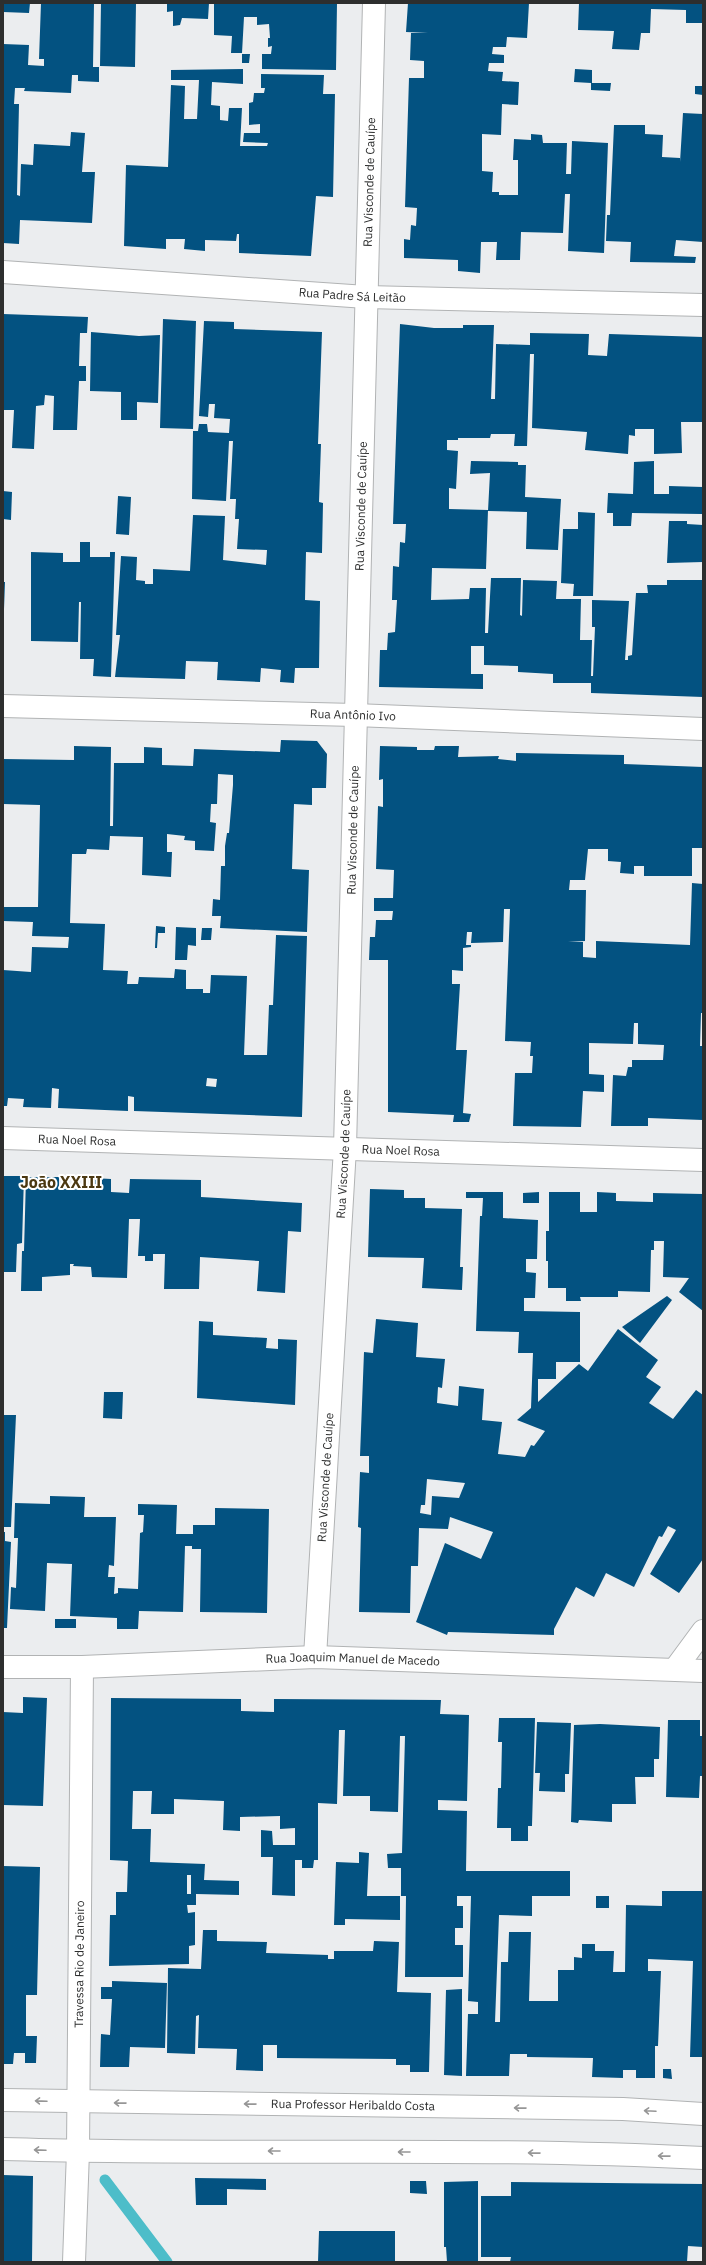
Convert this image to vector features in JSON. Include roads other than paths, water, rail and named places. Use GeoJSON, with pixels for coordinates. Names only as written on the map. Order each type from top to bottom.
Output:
{"type":"FeatureCollection","features":[{"type":"Feature","properties":{"kind":"street","name":"Rua Visconde de Cauípe"},"geometry":{"type":"LineString","coordinates":[[315,1657],[345,1148],[374,3]]}},
{"type":"Feature","properties":{"kind":"street","name":"Rua Padre Sá Leitão"},"geometry":{"type":"LineString","coordinates":[[3,272],[366,297],[703,305]]}},
{"type":"Feature","properties":{"kind":"street","name":"Rua Antônio Ivo"},"geometry":{"type":"LineString","coordinates":[[3,706],[355,715],[703,729]]}},
{"type":"Feature","properties":{"kind":"street","name":"Rua Noel Rosa"},"geometry":{"type":"LineString","coordinates":[[3,1138],[703,1160]]}},
{"type":"Feature","properties":{"kind":"street"},"geometry":{"type":"LineString","coordinates":[[675,1670],[703,1631]]}},
{"type":"Feature","properties":{"kind":"street","name":"Rua Joaquim Manuel de Macedo"},"geometry":{"type":"LineString","coordinates":[[3,1667],[82,1667],[315,1657],[703,1671]]}},
{"type":"Feature","properties":{"kind":"street","name":"Travessa Rio de Janeiro"},"geometry":{"type":"LineString","coordinates":[[74,2262],[78,2151],[82,1667]]}},
{"type":"Feature","properties":{"kind":"street","name":"Rua Professor Heribaldo Costa"},"geometry":{"type":"LineString","coordinates":[[3,2100],[623,2109],[703,2114]]}},
{"type":"Feature","properties":{"kind":"street"},"geometry":{"type":"LineString","coordinates":[[3,2148],[78,2151],[462,2152],[703,2158]]}},
{"type":"Feature","properties":{"kind":"waterway"},"geometry":{"type":"LineString","coordinates":[[105,2180],[167,2262]]}},
{"type":"Feature","properties":{"kind":"district","name":"João XXIII"},"geometry":{"type":"Point","coordinates":[61,1182]}}]}
